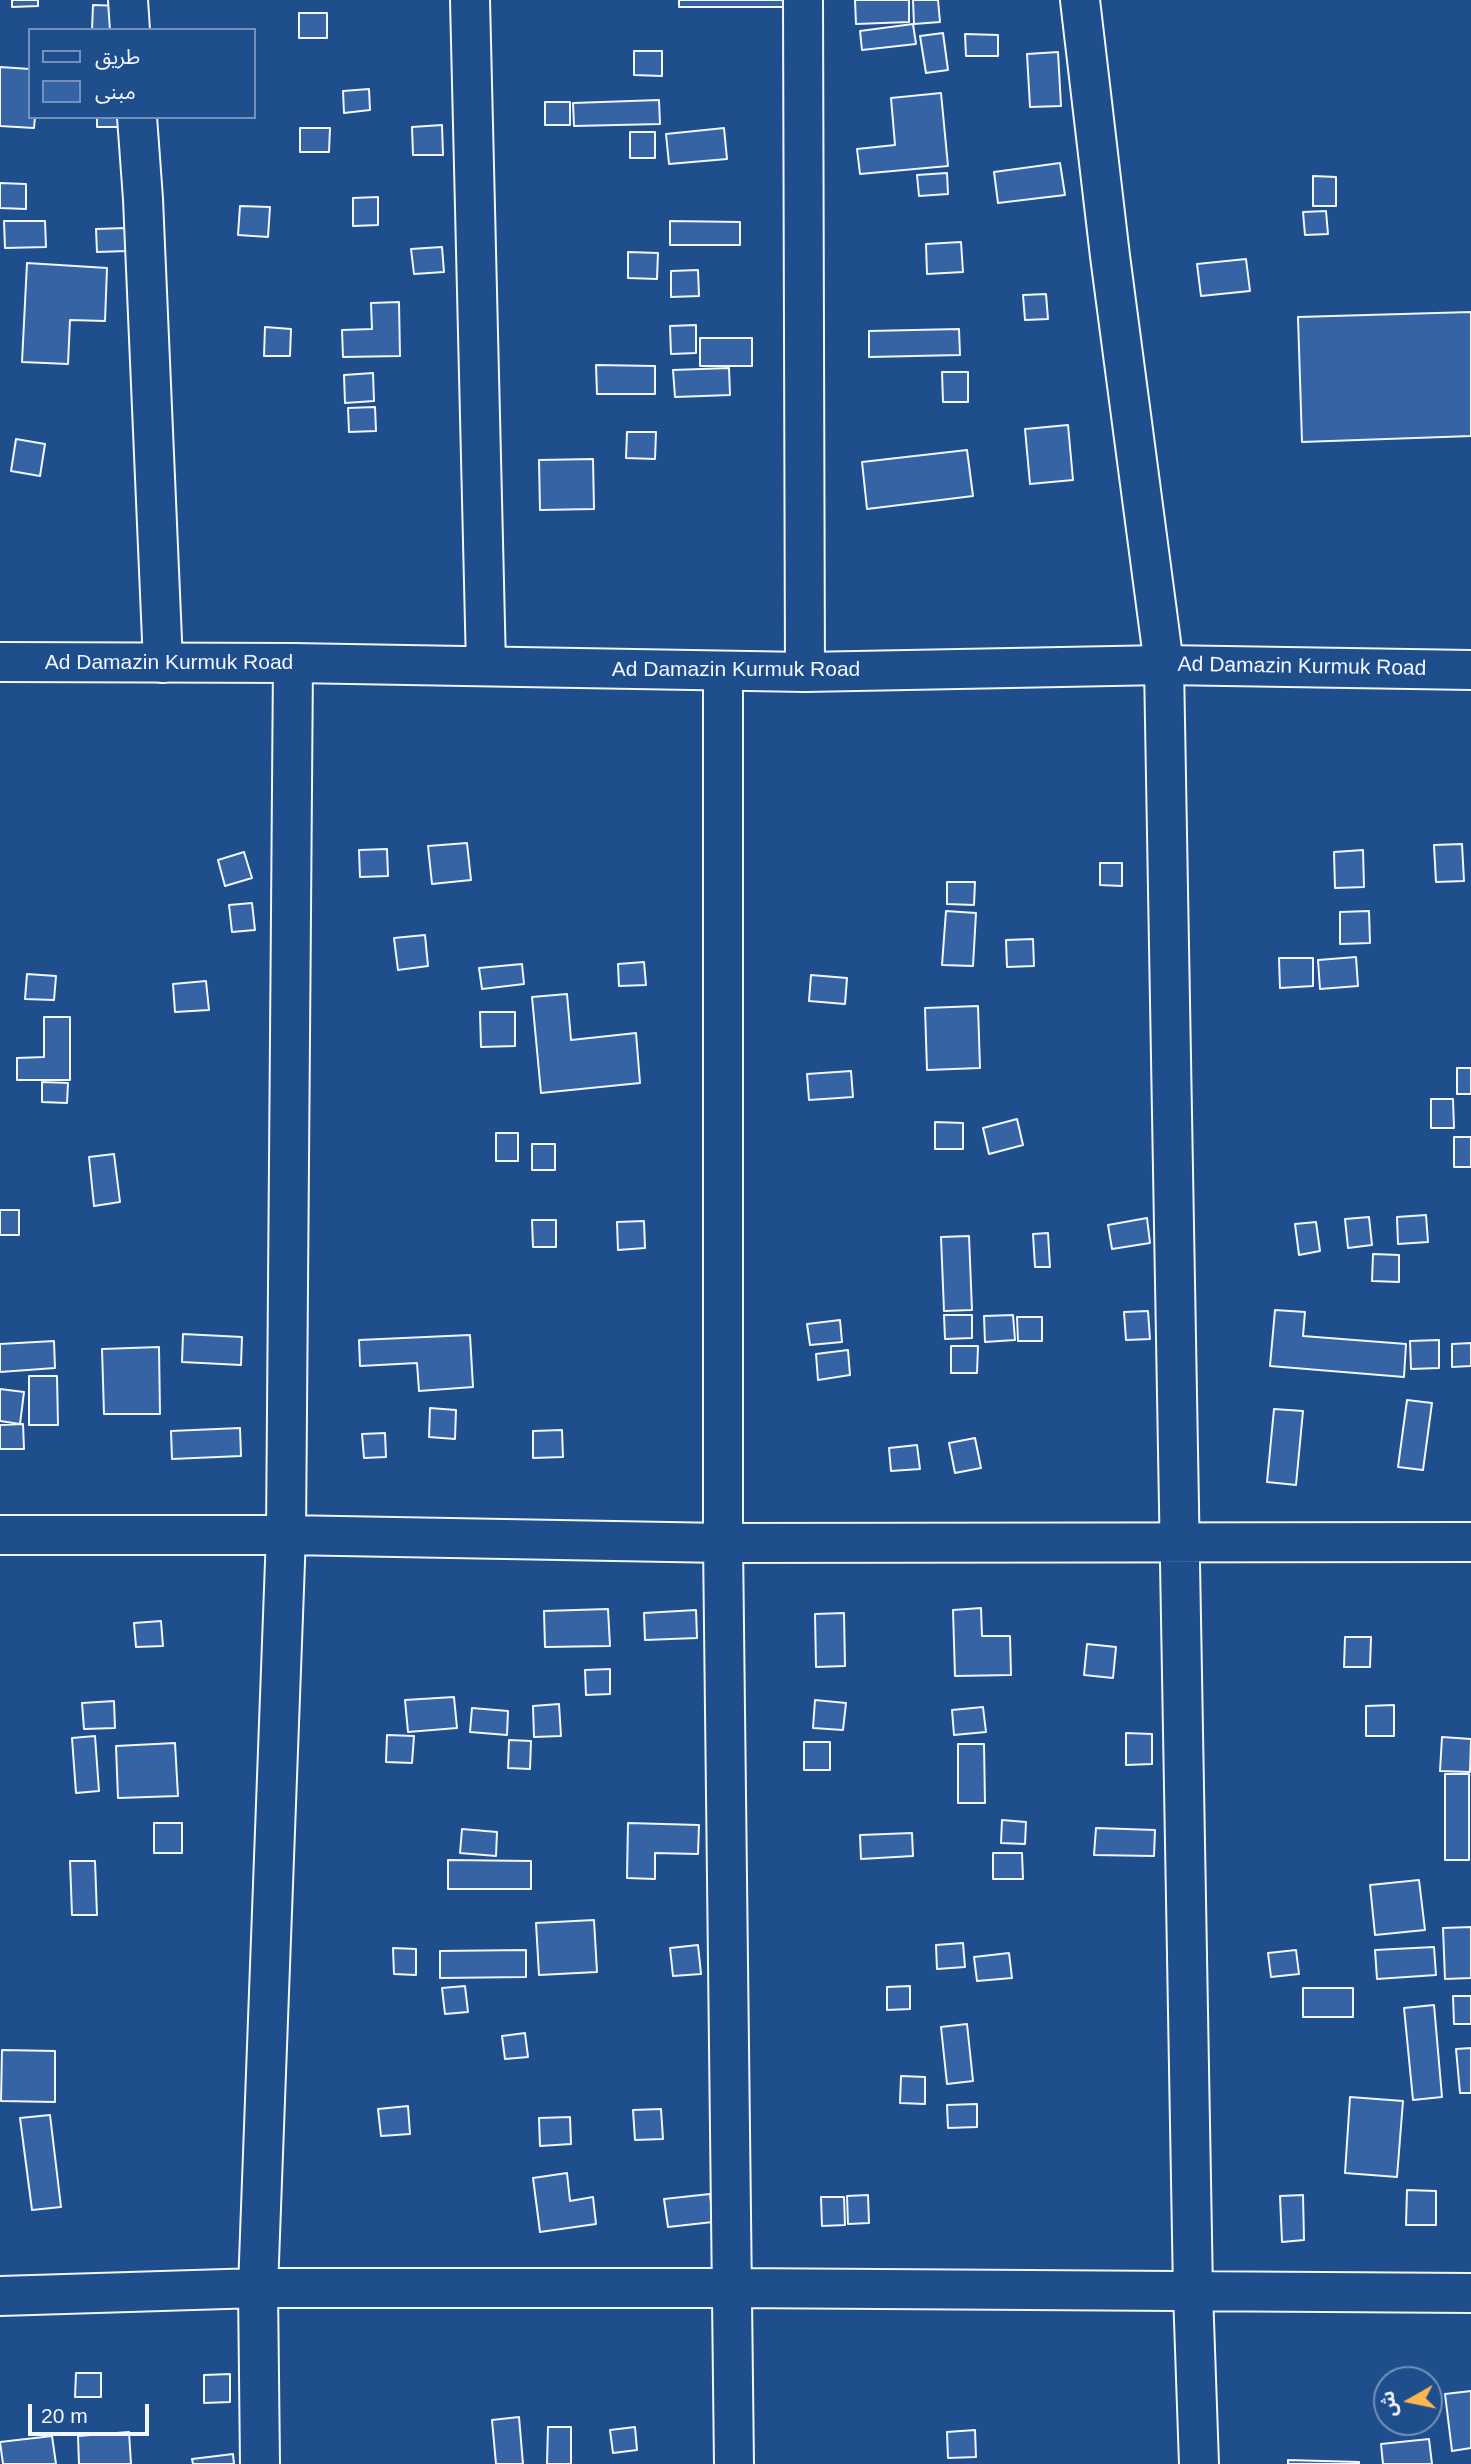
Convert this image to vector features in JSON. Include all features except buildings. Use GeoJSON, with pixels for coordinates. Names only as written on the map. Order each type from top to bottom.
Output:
{"type":"FeatureCollection","features":[{"type":"Feature","properties":{"kind":"main road"},"geometry":{"type":"LineString","coordinates":[[128,0],[130,28]]}},
{"type":"Feature","properties":{"kind":"main road"},"geometry":{"type":"LineString","coordinates":[[470,0],[486,666]]}},
{"type":"Feature","properties":{"kind":"main road"},"geometry":{"type":"LineString","coordinates":[[803,0],[805,672]]}},
{"type":"Feature","properties":{"kind":"main road"},"geometry":{"type":"LineString","coordinates":[[1080,0],[1110,256],[1164,665],[1199,2464]]}},
{"type":"Feature","properties":{"kind":"main road"},"geometry":{"type":"LineString","coordinates":[[137,119],[163,663]]}},
{"type":"Feature","properties":{"kind":"main road","name":"Ad Damazin Kurmuk Road"},"geometry":{"type":"LineString","coordinates":[[0,662],[293,663],[723,672],[1164,665],[1471,670]]}},
{"type":"Feature","properties":{"kind":"main road"},"geometry":{"type":"LineString","coordinates":[[260,2464],[258,2288],[286,1535],[293,663]]}},
{"type":"Feature","properties":{"kind":"main road"},"geometry":{"type":"LineString","coordinates":[[723,672],[723,1543],[734,2464]]}},
{"type":"Feature","properties":{"kind":"main road"},"geometry":{"type":"LineString","coordinates":[[0,1535],[286,1535],[723,1543],[1471,1542]]}},
{"type":"Feature","properties":{"kind":"main road"},"geometry":{"type":"LineString","coordinates":[[0,2295],[258,2288],[1471,2293]]}}]}
